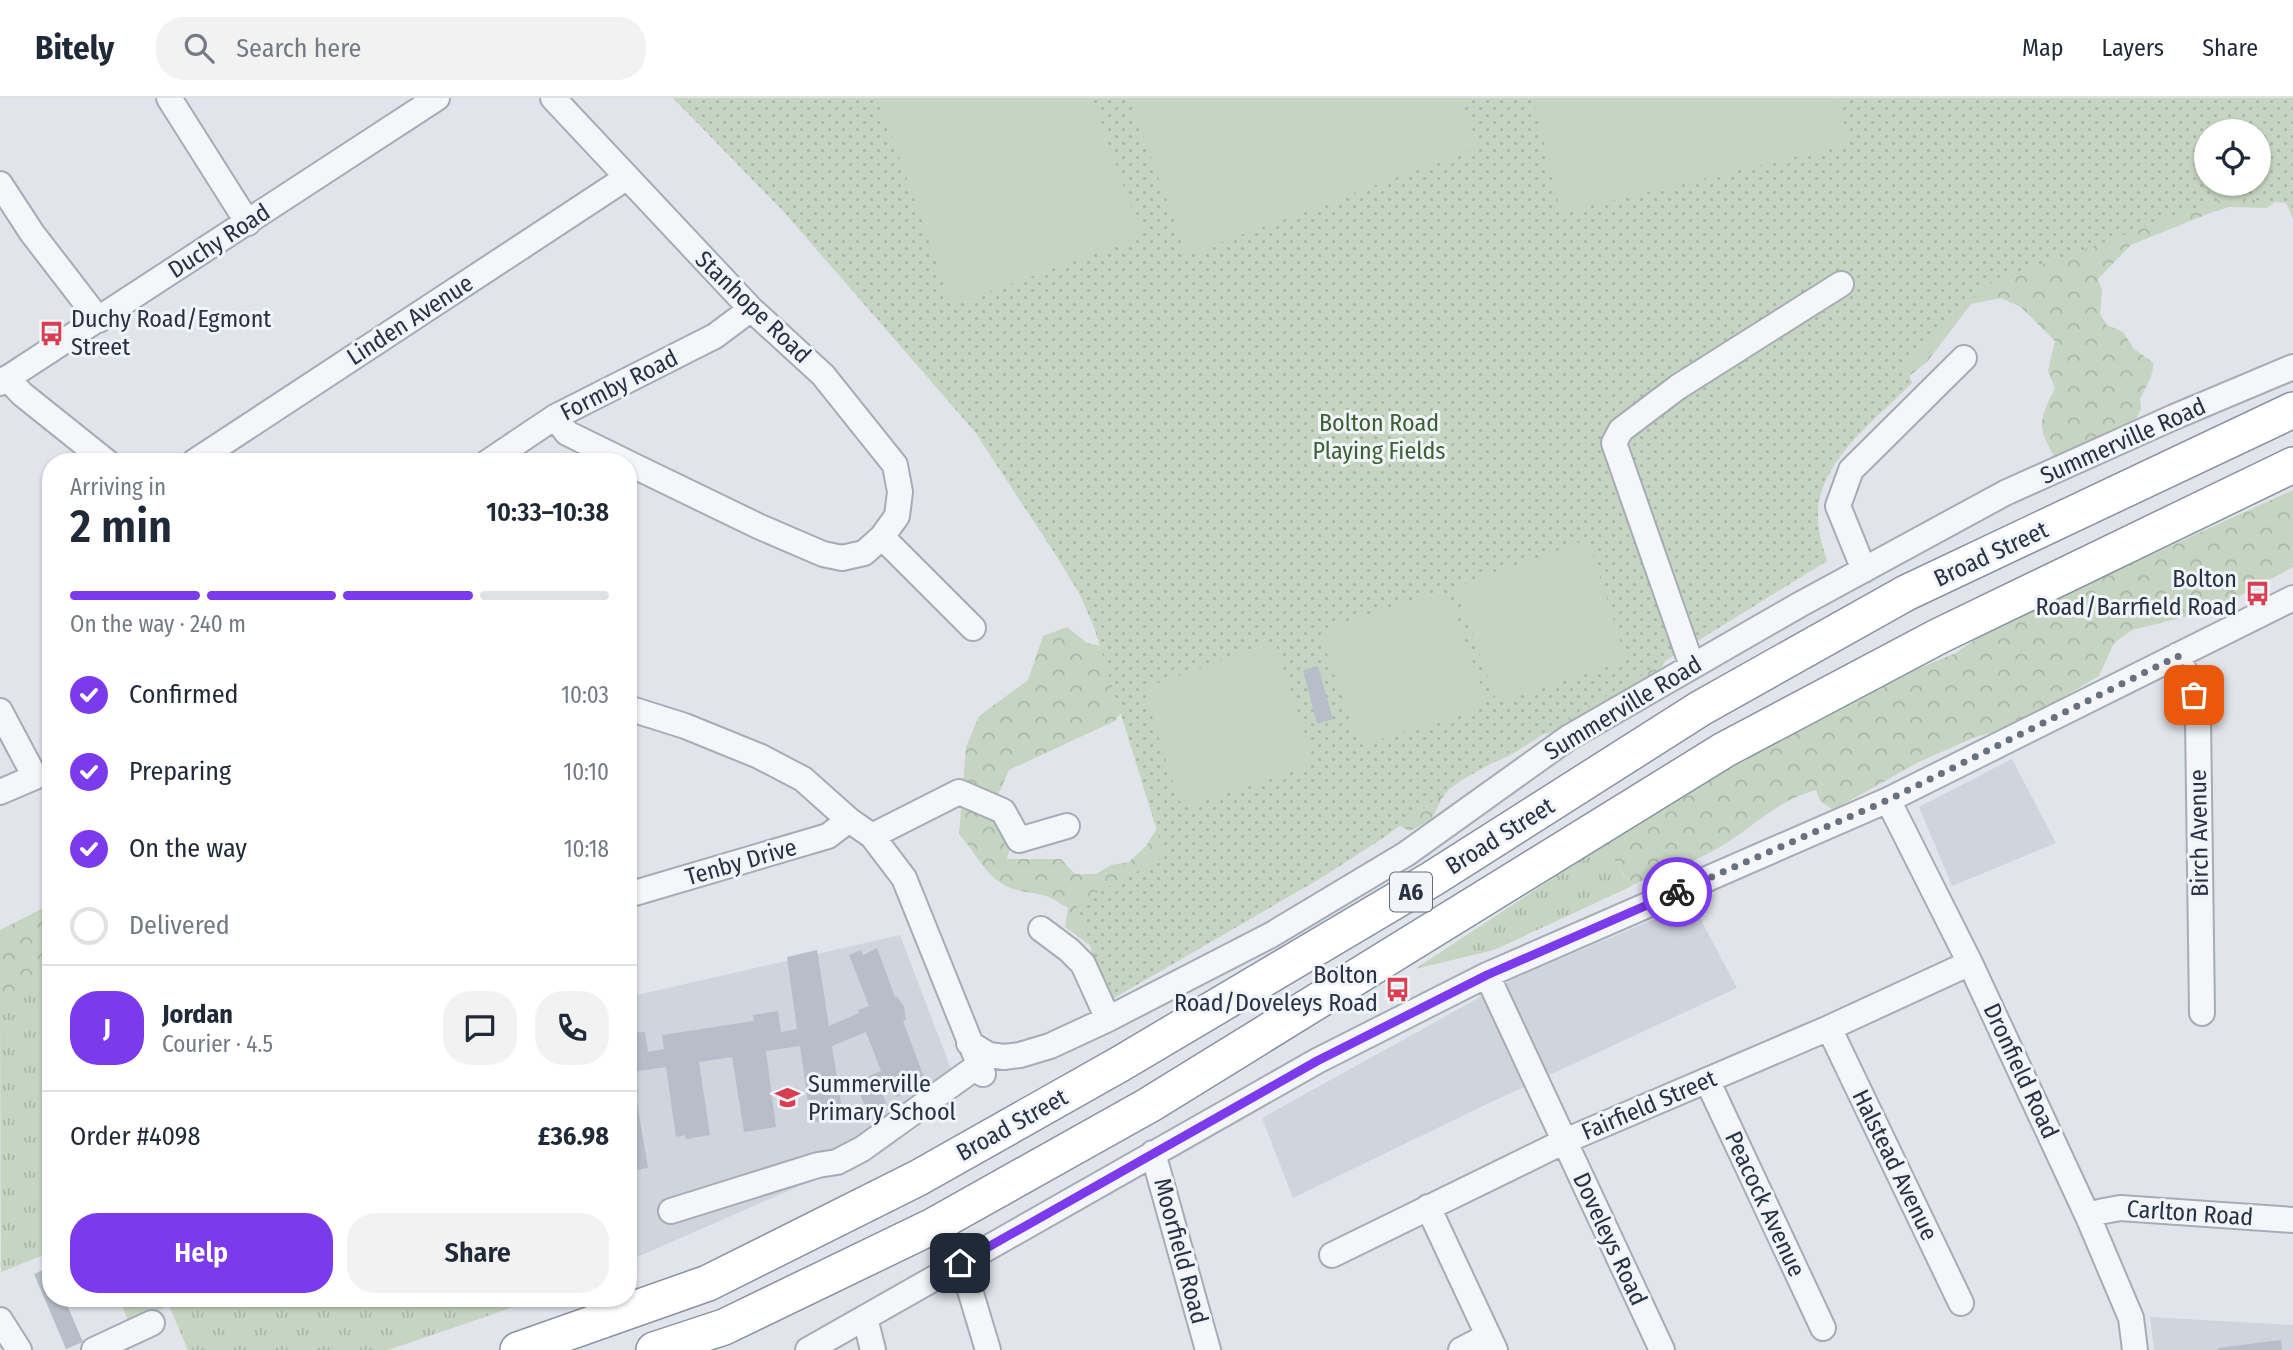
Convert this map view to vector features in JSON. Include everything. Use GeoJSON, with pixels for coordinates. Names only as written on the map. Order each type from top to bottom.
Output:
{"type":"FeatureCollection","features":[{"type":"Feature","properties":{"kind":"highway","name":"Broad Street"},"geometry":{"type":"LineString","coordinates":[[518,1350],[708,1283],[918,1178],[1120,1064],[1420,886],[1701,708],[1894,600],[2293,410]]}},
{"type":"Feature","properties":{"kind":"highway","name":"Broad Street"},"geometry":{"type":"LineString","coordinates":[[654,1350],[724,1327],[933,1226],[1149,1105],[1724,750],[1939,636],[2293,465]]}},
{"type":"Feature","properties":{"kind":"highway","name":"A6"},"geometry":{"type":"LineString","coordinates":[[672,1350],[724,1327]]}},
{"type":"Feature","properties":{"kind":"street"},"geometry":{"type":"LineString","coordinates":[[169,98],[248,223]]}},
{"type":"Feature","properties":{"kind":"street","name":"Duchy Road"},"geometry":{"type":"LineString","coordinates":[[4,380],[437,98]]}},
{"type":"Feature","properties":{"kind":"street","name":"Stanhope Road"},"geometry":{"type":"LineString","coordinates":[[553,98],[751,309],[823,375],[895,465],[900,492],[897,516],[882,537],[864,553],[842,558],[823,554],[758,526],[637,468]]}},
{"type":"Feature","properties":{"kind":"street","name":"Linden Avenue"},"geometry":{"type":"LineString","coordinates":[[208,453],[626,178]]}},
{"type":"Feature","properties":{"kind":"street"},"geometry":{"type":"LineString","coordinates":[[0,184],[32,233],[99,320]]}},
{"type":"Feature","properties":{"kind":"street"},"geometry":{"type":"LineString","coordinates":[[1692,666],[1615,443],[1621,429],[1678,387],[1841,284]]}},
{"type":"Feature","properties":{"kind":"street","name":"Formby Road"},"geometry":{"type":"LineString","coordinates":[[501,453],[555,417],[715,336],[751,309]]}},
{"type":"Feature","properties":{"kind":"street"},"geometry":{"type":"LineString","coordinates":[[1864,570],[1838,506],[1851,470],[1964,358]]}},
{"type":"Feature","properties":{"kind":"street","name":"Summerville Road"},"geometry":{"type":"LineString","coordinates":[[977,1061],[989,1055],[1020,1055],[1050,1046],[1271,935],[1395,861],[1567,738],[1864,570],[2005,494],[2174,417],[2293,367]]}},
{"type":"Feature","properties":{"kind":"street"},"geometry":{"type":"LineString","coordinates":[[4,380],[96,453]]}},
{"type":"Feature","properties":{"kind":"street","name":"Stanhope Road"},"geometry":{"type":"LineString","coordinates":[[555,417],[566,433],[607,453]]}},
{"type":"Feature","properties":{"kind":"street"},"geometry":{"type":"LineString","coordinates":[[882,537],[973,628]]}},
{"type":"Feature","properties":{"kind":"street"},"geometry":{"type":"LineString","coordinates":[[808,1350],[1317,1061],[1487,975],[1888,800],[2293,598]]}},
{"type":"Feature","properties":{"kind":"street","name":"Birch Avenue"},"geometry":{"type":"LineString","coordinates":[[2178,656],[2194,695],[2198,719],[2202,1013]]}},
{"type":"Feature","properties":{"kind":"street"},"geometry":{"type":"LineString","coordinates":[[0,711],[35,776],[0,792]]}},
{"type":"Feature","properties":{"kind":"street"},"geometry":{"type":"LineString","coordinates":[[637,711],[685,726],[759,756],[803,779],[849,820],[872,836],[904,878],[977,1061],[862,1149],[837,1162],[818,1165],[671,1211]]}},
{"type":"Feature","properties":{"kind":"street"},"geometry":{"type":"LineString","coordinates":[[872,836],[959,792],[1003,811],[1019,840],[1067,826]]}},
{"type":"Feature","properties":{"kind":"street","name":"Dronfield Road"},"geometry":{"type":"LineString","coordinates":[[1888,800],[1970,963],[2089,1219],[2131,1318],[2135,1350]]}},
{"type":"Feature","properties":{"kind":"street","name":"Tenby Drive"},"geometry":{"type":"LineString","coordinates":[[637,892],[828,836],[849,820]]}},
{"type":"Feature","properties":{"kind":"street"},"geometry":{"type":"LineString","coordinates":[[1041,929],[1083,964],[1108,1019]]}},
{"type":"Feature","properties":{"kind":"street","name":"Fairfield Street"},"geometry":{"type":"LineString","coordinates":[[1332,1255],[1565,1141],[1829,1028],[1970,963]]}},
{"type":"Feature","properties":{"kind":"street","name":"Doveleys Road"},"geometry":{"type":"LineString","coordinates":[[1487,975],[1662,1350]]}},
{"type":"Feature","properties":{"kind":"street","name":"Halstead Avenue"},"geometry":{"type":"LineString","coordinates":[[1829,1028],[1961,1303]]}},
{"type":"Feature","properties":{"kind":"street","name":"Peacock Avenue"},"geometry":{"type":"LineString","coordinates":[[1707,1080],[1823,1328]]}},
{"type":"Feature","properties":{"kind":"street","name":"Moorfield Road"},"geometry":{"type":"LineString","coordinates":[[1153,1153],[1208,1350]]}},
{"type":"Feature","properties":{"kind":"street"},"geometry":{"type":"LineString","coordinates":[[1428,1207],[1492,1343],[1461,1350]]}},
{"type":"Feature","properties":{"kind":"street","name":"Carlton Road"},"geometry":{"type":"LineString","coordinates":[[2089,1219],[2099,1212],[2120,1208],[2293,1220]]}},
{"type":"Feature","properties":{"kind":"street"},"geometry":{"type":"LineString","coordinates":[[960,1263],[989,1350]]}},
{"type":"Feature","properties":{"kind":"street"},"geometry":{"type":"LineString","coordinates":[[864,1318],[873,1350]]}},
{"type":"Feature","properties":{"kind":"street"},"geometry":{"type":"LineString","coordinates":[[0,1320],[19,1350]]}},
{"type":"Feature","properties":{"kind":"street"},"geometry":{"type":"LineString","coordinates":[[94,1350],[152,1323]]}},
{"type":"Feature","properties":{"kind":"shaded area"},"geometry":{"type":"Polygon","coordinates":[[[2012,759],[2056,843],[1952,886],[1919,807],[2012,759]]]}},
{"type":"Feature","properties":{"kind":"shaded area"},"geometry":{"type":"Polygon","coordinates":[[[1692,903],[1737,988],[1293,1198],[1262,1118],[1509,981],[1692,903]]]}},
{"type":"Feature","properties":{"kind":"shaded area","name":"Summerville Primary School"},"geometry":{"type":"Polygon","coordinates":[[[900,935],[959,1090],[820,1177],[637,1257],[637,995],[900,935]]]}},
{"type":"Feature","properties":{"kind":"shaded area"},"geometry":{"type":"Polygon","coordinates":[[[2150,1317],[2293,1325],[2293,1350],[2154,1350],[2150,1317]]]}},
{"type":"Feature","properties":{"kind":"green space","name":"Bolton Road Playing Fields"},"geometry":{"type":"Polygon","coordinates":[[[673,98],[2293,98],[2293,219],[2286,203],[2228,197],[1986,285],[1905,363],[1912,383],[1847,447],[1834,466],[1824,486],[1819,507],[1820,533],[1827,561],[1654,668],[1459,782],[1386,836],[1321,878],[1109,1001],[1076,904],[1165,857],[1094,627],[1080,595],[975,432],[784,212],[673,98]]]}},
{"type":"Feature","properties":{"kind":"green space"},"geometry":{"type":"Polygon","coordinates":[[[878,98],[1092,98],[1142,237],[952,305],[878,98]]]}},
{"type":"Feature","properties":{"kind":"green space"},"geometry":{"type":"Polygon","coordinates":[[[1129,98],[1461,98],[1479,147],[1187,255],[1129,98]]]}},
{"type":"Feature","properties":{"kind":"green space"},"geometry":{"type":"Polygon","coordinates":[[[1533,98],[1838,98],[1849,144],[1561,213],[1533,98]]]}},
{"type":"Feature","properties":{"kind":"green space"},"geometry":{"type":"Polygon","coordinates":[[[1975,98],[2194,179],[2194,196],[2271,196],[2271,119],[2263,119],[2271,98],[2280,198],[2267,208],[2229,207],[2131,245],[2098,279],[2102,290],[2100,314],[2107,325],[2123,332],[2134,349],[2154,363],[2151,377],[2140,399],[2141,409],[2132,428],[2058,463],[2046,441],[2042,426],[2045,410],[2055,388],[2048,371],[2055,341],[2021,307],[2001,298],[1971,304],[1927,362],[1898,385],[1975,98]]]}},
{"type":"Feature","properties":{"kind":"green space"},"geometry":{"type":"Polygon","coordinates":[[[2293,490],[2293,567],[2216,609],[2132,630],[2114,643],[2099,676],[2058,700],[1993,732],[1919,762],[1833,810],[1820,801],[1816,790],[1803,794],[1780,805],[1706,855],[1658,876],[1634,884],[1617,866],[1612,852],[1643,819],[1688,789],[1745,761],[1781,730],[1849,696],[1954,654],[1998,624],[2049,596],[2148,556],[2293,490]]]}},
{"type":"Feature","properties":{"kind":"green space"},"geometry":{"type":"Polygon","coordinates":[[[1583,541],[1590,546],[1625,655],[1620,661],[1500,701],[1495,698],[1458,592],[1460,586],[1583,541]]]}},
{"type":"Feature","properties":{"kind":"green space"},"geometry":{"type":"Polygon","coordinates":[[[1442,591],[1449,595],[1486,699],[1484,707],[1363,745],[1358,743],[1321,636],[1323,631],[1442,591]]]}},
{"type":"Feature","properties":{"kind":"green space"},"geometry":{"type":"Polygon","coordinates":[[[1067,627],[1087,643],[1118,649],[1140,687],[1115,721],[1009,770],[999,793],[998,823],[1012,839],[1007,859],[1061,859],[1075,874],[1096,874],[1111,865],[1129,862],[1146,846],[1159,825],[1673,646],[1662,667],[1584,723],[1544,734],[1509,756],[1458,778],[1442,798],[1431,820],[1410,831],[1385,819],[1093,969],[1091,946],[1065,927],[1068,908],[1049,897],[1006,886],[986,869],[959,834],[966,747],[979,716],[1028,680],[1043,636],[1067,627]]]}},
{"type":"Feature","properties":{"kind":"green space"},"geometry":{"type":"Polygon","coordinates":[[[1270,644],[1276,645],[1313,758],[1311,765],[1188,805],[1179,801],[1144,691],[1149,686],[1270,644]]]}},
{"type":"Feature","properties":{"kind":"green space"},"geometry":{"type":"Polygon","coordinates":[[[1643,819],[1614,860],[1623,875],[1634,884],[1630,887],[1494,950],[1415,969],[1643,819]]]}},
{"type":"Feature","properties":{"kind":"green space"},"geometry":{"type":"Polygon","coordinates":[[[42,909],[42,984],[0,1005],[0,930],[42,909]]]}},
{"type":"Feature","properties":{"kind":"green space"},"geometry":{"type":"Polygon","coordinates":[[[42,984],[42,1256],[1,1272],[0,1005],[42,984]]]}},
{"type":"Feature","properties":{"kind":"green space"},"geometry":{"type":"Polygon","coordinates":[[[122,1307],[167,1307],[129,1323],[122,1307]]]}},
{"type":"Feature","properties":{"kind":"green space"},"geometry":{"type":"Polygon","coordinates":[[[169,1307],[474,1307],[491,1315],[388,1350],[188,1350],[169,1307]]]}},
{"type":"Feature","properties":{"kind":"green space"},"geometry":{"type":"Polygon","coordinates":[[[472,1307],[512,1307],[491,1315],[472,1307]]]}},
{"type":"Feature","properties":{"kind":"building"},"geometry":{"type":"Polygon","coordinates":[[[1318,666],[1333,719],[1317,724],[1303,670],[1318,666]]]}},
{"type":"Feature","properties":{"kind":"building"},"geometry":{"type":"Polygon","coordinates":[[[877,948],[895,997],[897,996],[904,1007],[906,1020],[903,1021],[924,1077],[921,1078],[923,1086],[896,1097],[893,1089],[888,1090],[886,1082],[879,1085],[886,1103],[867,1111],[855,1082],[881,1071],[866,1032],[832,1046],[843,1116],[811,1123],[800,1046],[766,1051],[776,1127],[744,1132],[732,1057],[699,1062],[710,1135],[686,1139],[685,1135],[676,1137],[666,1067],[637,1071],[637,1032],[645,1032],[648,1052],[664,1049],[662,1035],[754,1021],[753,1015],[778,1011],[781,1032],[797,1029],[787,957],[817,950],[829,1026],[869,1006],[849,955],[861,950],[863,955],[877,948]]]}},
{"type":"Feature","properties":{"kind":"building"},"geometry":{"type":"Polygon","coordinates":[[[637,1102],[648,1168],[637,1170],[637,1102]]]}},
{"type":"Feature","properties":{"kind":"building"},"geometry":{"type":"Polygon","coordinates":[[[42,1270],[42,1293],[34,1274],[42,1270]]]}},
{"type":"Feature","properties":{"kind":"building"},"geometry":{"type":"Polygon","coordinates":[[[48,1307],[68,1307],[83,1342],[66,1349],[48,1307]]]}},
{"type":"Feature","properties":{"kind":"building"},"geometry":{"type":"Polygon","coordinates":[[[2281,1340],[2282,1350],[2218,1350],[2218,1348],[2281,1340]]]}},
{"type":"Feature","properties":{"kind":"way so far"},"geometry":{"type":"LineString","coordinates":[[1677,892],[1888,800],[2178,656],[2194,695]]}},
{"type":"Feature","properties":{"kind":"place","name":"Duchy Road/Egmont Street"},"geometry":{"type":"Point","coordinates":[51,333]}},
{"type":"Feature","properties":{"kind":"place","name":"Bolton Road/Barrfield Road"},"geometry":{"type":"Point","coordinates":[2257,593]}},
{"type":"Feature","properties":{"kind":"place","name":"Bolton Road/Doveleys Road"},"geometry":{"type":"Point","coordinates":[1398,989]}},
{"type":"Feature","properties":{"kind":"place","name":"Summerville Primary School"},"geometry":{"type":"Point","coordinates":[788,1098]}},
{"type":"Feature","properties":{"kind":"route"},"geometry":{"type":"LineString","coordinates":[[960,1263],[1317,1061],[1487,975],[1677,892]]}}]}
